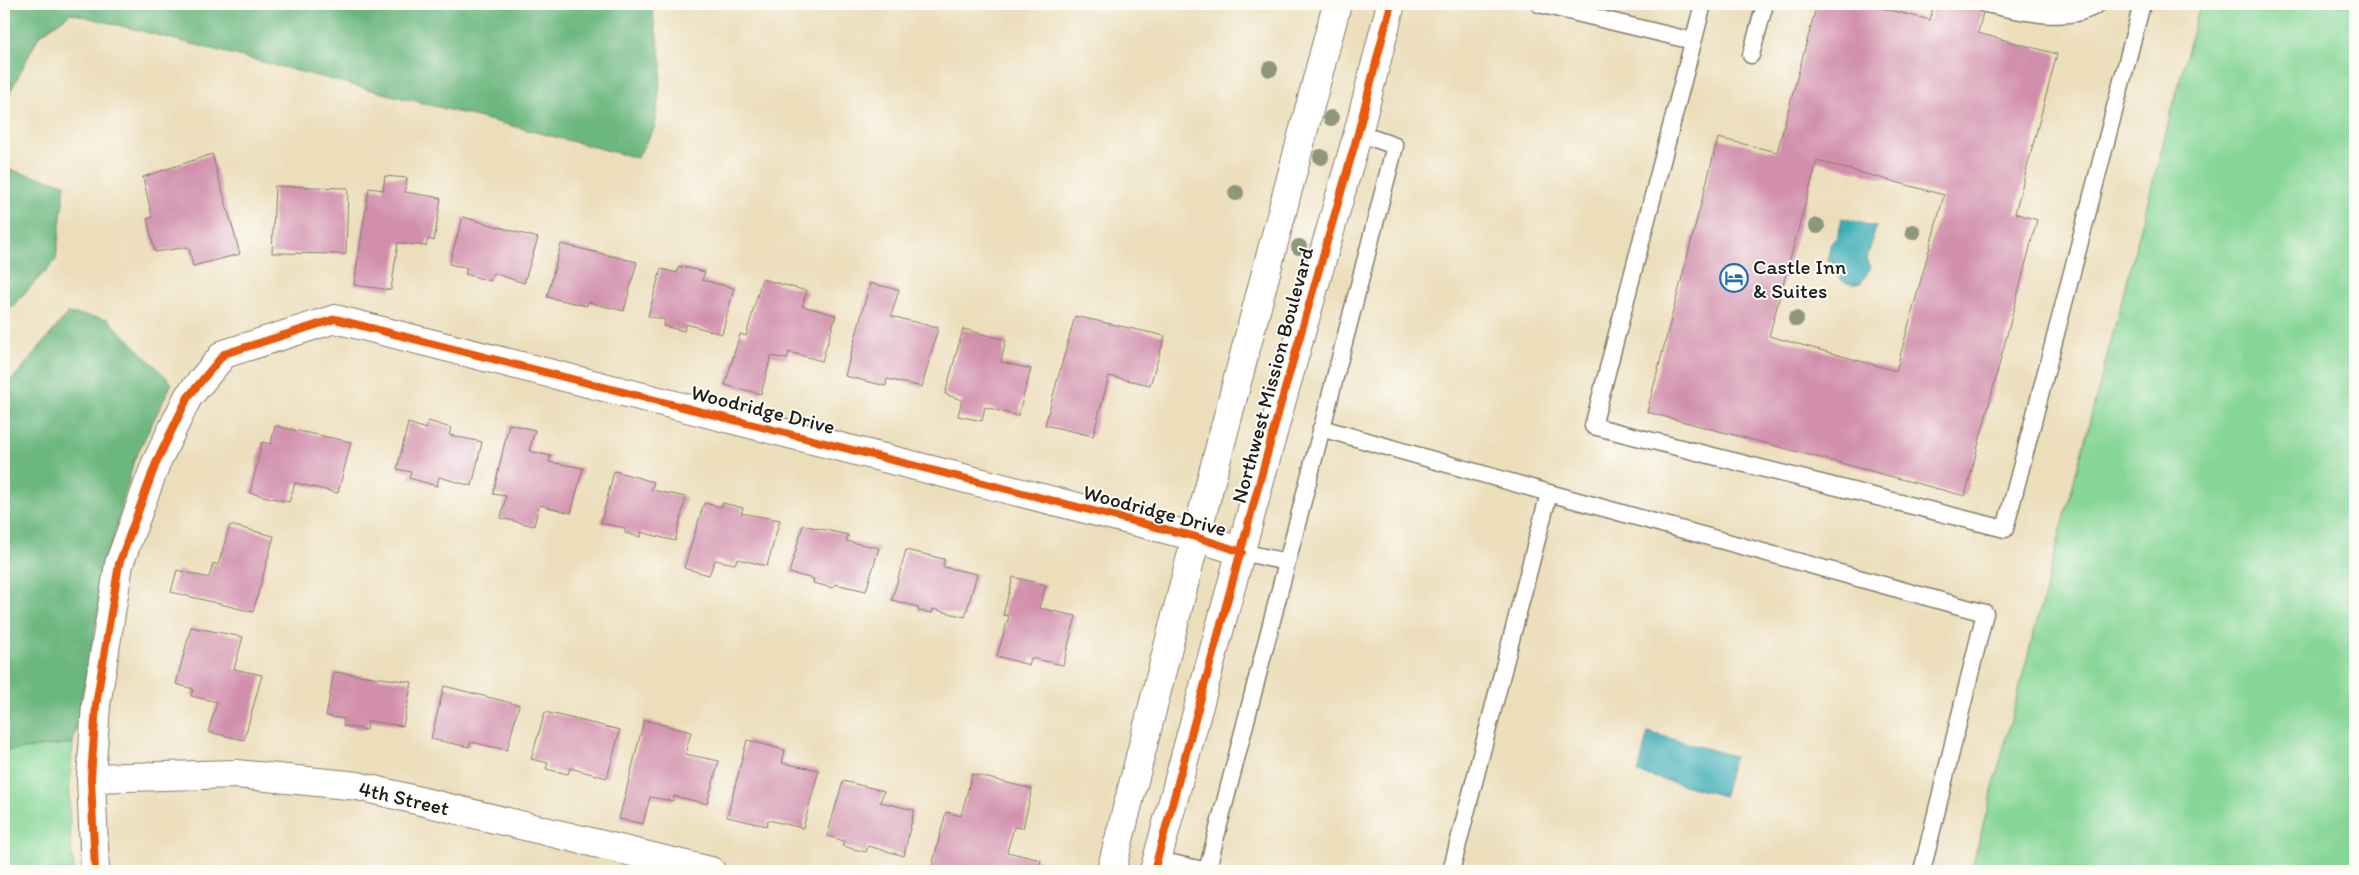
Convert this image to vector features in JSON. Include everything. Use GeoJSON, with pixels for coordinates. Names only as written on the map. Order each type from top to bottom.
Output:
{"type":"FeatureCollection","features":[{"type":"Feature","properties":{"kind":"street","name":"Northwest Mission Boulevard"},"geometry":{"type":"LineString","coordinates":[[1111,871],[1196,537],[1337,4]]}},
{"type":"Feature","properties":{"kind":"street","name":"Northwest Mission Boulevard"},"geometry":{"type":"LineString","coordinates":[[1157,865],[1281,403],[1358,133],[1391,4]]}},
{"type":"Feature","properties":{"kind":"street","name":"Woodridge Drive"},"geometry":{"type":"LineString","coordinates":[[95,871],[91,778],[96,705],[119,564],[156,463],[188,397],[224,354],[335,319],[1196,537],[1242,552]]}},
{"type":"Feature","properties":{"kind":"street","name":"4th Street"},"geometry":{"type":"LineString","coordinates":[[91,778],[236,774],[358,786],[711,871]]}},
{"type":"Feature","properties":{"kind":"lane"},"geometry":{"type":"LineString","coordinates":[[1539,4],[1693,42]]}},
{"type":"Feature","properties":{"kind":"lane"},"geometry":{"type":"LineString","coordinates":[[1703,4],[1592,426],[2005,529],[2142,4]]}},
{"type":"Feature","properties":{"kind":"lane"},"geometry":{"type":"LineString","coordinates":[[1751,55],[1765,4]]}},
{"type":"Feature","properties":{"kind":"lane"},"geometry":{"type":"LineString","coordinates":[[1985,4],[2042,15],[2088,11],[2098,4]]}},
{"type":"Feature","properties":{"kind":"lane"},"geometry":{"type":"LineString","coordinates":[[1157,865],[1207,871],[1395,146],[1358,133]]}},
{"type":"Feature","properties":{"kind":"lane"},"geometry":{"type":"LineString","coordinates":[[1321,428],[1985,613],[1922,871]]}},
{"type":"Feature","properties":{"kind":"lane"},"geometry":{"type":"LineString","coordinates":[[1451,871],[1549,493]]}},
{"type":"Feature","properties":{"kind":"lane"},"geometry":{"type":"LineString","coordinates":[[1242,552],[1286,562]]}},
{"type":"Feature","properties":{"kind":"green space"},"geometry":{"type":"Polygon","coordinates":[[[4,4],[651,4],[662,65],[655,127],[637,158],[71,13],[39,36],[4,104],[4,4]]]}},
{"type":"Feature","properties":{"kind":"green space"},"geometry":{"type":"Polygon","coordinates":[[[2200,4],[2355,4],[2355,871],[1971,871],[2200,4]]]}},
{"type":"Feature","properties":{"kind":"green space"},"geometry":{"type":"Polygon","coordinates":[[[4,129],[7,169],[65,184],[56,260],[4,315],[4,129]]]}},
{"type":"Feature","properties":{"kind":"green space"},"geometry":{"type":"Polygon","coordinates":[[[68,313],[108,319],[172,383],[134,460],[109,556],[73,743],[4,751],[4,381],[13,379],[68,313]]]}},
{"type":"Feature","properties":{"kind":"green space"},"geometry":{"type":"Polygon","coordinates":[[[73,743],[69,807],[74,871],[4,871],[4,751],[73,743]]]}},
{"type":"Feature","properties":{"kind":"water"},"geometry":{"type":"Polygon","coordinates":[[[1842,218],[1876,227],[1867,259],[1871,267],[1861,283],[1850,284],[1841,280],[1836,273],[1833,262],[1828,260],[1830,245],[1838,235],[1842,218]]]}},
{"type":"Feature","properties":{"kind":"water"},"geometry":{"type":"Polygon","coordinates":[[[1648,732],[1734,756],[1724,796],[1638,773],[1648,732]]]}},
{"type":"Feature","properties":{"kind":"building","name":"Castle Inn & Suites"},"geometry":{"type":"Polygon","coordinates":[[[1817,4],[1865,4],[1930,20],[1934,4],[1985,4],[1978,33],[2057,54],[2015,213],[2037,220],[1965,496],[1647,412],[1718,138],[1777,152],[1817,4]],[[1817,161],[1769,336],[1896,371],[1944,195],[1817,161]]]}},
{"type":"Feature","properties":{"kind":"building"},"geometry":{"type":"Polygon","coordinates":[[[212,154],[240,254],[193,266],[189,247],[155,252],[147,219],[152,217],[143,177],[212,154]]]}},
{"type":"Feature","properties":{"kind":"building"},"geometry":{"type":"Polygon","coordinates":[[[385,176],[407,178],[405,192],[441,198],[434,241],[428,239],[426,246],[398,243],[391,290],[354,285],[369,188],[383,190],[385,176]]]}},
{"type":"Feature","properties":{"kind":"building"},"geometry":{"type":"Polygon","coordinates":[[[275,186],[348,188],[346,254],[272,253],[275,186]]]}},
{"type":"Feature","properties":{"kind":"building"},"geometry":{"type":"Polygon","coordinates":[[[463,217],[538,238],[524,283],[493,273],[490,281],[465,274],[467,268],[449,264],[463,217]]]}},
{"type":"Feature","properties":{"kind":"building"},"geometry":{"type":"Polygon","coordinates":[[[561,244],[637,262],[624,311],[588,302],[587,306],[547,297],[561,244]]]}},
{"type":"Feature","properties":{"kind":"building"},"geometry":{"type":"Polygon","coordinates":[[[679,266],[705,272],[702,280],[734,288],[722,334],[686,324],[684,331],[663,326],[665,320],[648,316],[661,269],[677,273],[679,266]]]}},
{"type":"Feature","properties":{"kind":"building"},"geometry":{"type":"Polygon","coordinates":[[[762,279],[807,291],[802,306],[836,315],[822,361],[789,352],[787,359],[771,356],[761,394],[725,385],[740,334],[746,336],[762,279]]]}},
{"type":"Feature","properties":{"kind":"building"},"geometry":{"type":"Polygon","coordinates":[[[870,283],[899,290],[891,316],[938,328],[922,387],[887,379],[886,386],[845,376],[870,283]]]}},
{"type":"Feature","properties":{"kind":"building"},"geometry":{"type":"Polygon","coordinates":[[[1075,316],[1165,336],[1150,385],[1109,376],[1093,436],[1045,425],[1075,316]]]}},
{"type":"Feature","properties":{"kind":"building"},"geometry":{"type":"Polygon","coordinates":[[[963,329],[1006,340],[1001,362],[1031,369],[1018,416],[985,407],[982,421],[958,416],[962,400],[945,394],[963,329]]]}},
{"type":"Feature","properties":{"kind":"building"},"geometry":{"type":"Polygon","coordinates":[[[428,421],[451,428],[449,435],[482,442],[472,486],[439,477],[437,486],[409,478],[411,472],[397,469],[408,423],[426,429],[428,421]]]}},
{"type":"Feature","properties":{"kind":"building"},"geometry":{"type":"Polygon","coordinates":[[[509,424],[535,430],[529,451],[551,456],[549,462],[583,468],[571,513],[539,505],[534,526],[501,518],[506,496],[493,494],[509,424]]]}},
{"type":"Feature","properties":{"kind":"building"},"geometry":{"type":"Polygon","coordinates":[[[275,426],[351,442],[338,493],[295,483],[289,502],[250,493],[262,442],[271,444],[275,426]]]}},
{"type":"Feature","properties":{"kind":"building"},"geometry":{"type":"Polygon","coordinates":[[[614,471],[654,482],[651,490],[686,497],[675,541],[641,532],[641,537],[625,533],[625,528],[601,523],[614,471]]]}},
{"type":"Feature","properties":{"kind":"building"},"geometry":{"type":"Polygon","coordinates":[[[704,503],[721,507],[723,503],[743,508],[741,513],[780,520],[767,566],[737,559],[735,564],[715,560],[709,575],[684,568],[704,503]]]}},
{"type":"Feature","properties":{"kind":"building"},"geometry":{"type":"Polygon","coordinates":[[[230,525],[274,536],[253,612],[171,592],[177,570],[209,578],[213,563],[218,565],[230,525]]]}},
{"type":"Feature","properties":{"kind":"building"},"geometry":{"type":"Polygon","coordinates":[[[803,525],[848,535],[846,541],[879,548],[866,591],[835,584],[833,588],[813,583],[814,579],[789,573],[803,525]]]}},
{"type":"Feature","properties":{"kind":"building"},"geometry":{"type":"Polygon","coordinates":[[[906,550],[944,559],[943,567],[977,574],[965,617],[933,609],[932,613],[918,611],[918,607],[892,600],[906,550]]]}},
{"type":"Feature","properties":{"kind":"building"},"geometry":{"type":"Polygon","coordinates":[[[1013,577],[1046,585],[1039,608],[1076,616],[1063,665],[1031,658],[1029,665],[997,656],[1009,616],[1003,615],[1013,577]]]}},
{"type":"Feature","properties":{"kind":"building"},"geometry":{"type":"Polygon","coordinates":[[[191,627],[243,637],[234,669],[262,675],[244,740],[208,732],[217,702],[191,696],[193,689],[176,684],[191,627]]]}},
{"type":"Feature","properties":{"kind":"building"},"geometry":{"type":"Polygon","coordinates":[[[334,672],[412,682],[403,726],[368,721],[367,730],[343,726],[344,719],[326,716],[334,672]]]}},
{"type":"Feature","properties":{"kind":"building"},"geometry":{"type":"Polygon","coordinates":[[[444,686],[519,705],[507,750],[471,742],[469,747],[431,739],[444,686]]]}},
{"type":"Feature","properties":{"kind":"building"},"geometry":{"type":"Polygon","coordinates":[[[545,712],[620,730],[607,778],[570,768],[568,774],[546,769],[548,763],[531,759],[545,712]]]}},
{"type":"Feature","properties":{"kind":"building"},"geometry":{"type":"Polygon","coordinates":[[[644,720],[691,732],[685,754],[719,761],[707,804],[674,796],[673,801],[650,797],[643,824],[619,819],[644,720]]]}},
{"type":"Feature","properties":{"kind":"building"},"geometry":{"type":"Polygon","coordinates":[[[747,740],[785,750],[782,763],[819,770],[803,828],[768,820],[767,826],[727,817],[747,740]]]}},
{"type":"Feature","properties":{"kind":"building"},"geometry":{"type":"Polygon","coordinates":[[[972,774],[1032,789],[1023,828],[1014,827],[1007,852],[1041,860],[1038,871],[931,870],[946,812],[961,816],[972,774]]]}},
{"type":"Feature","properties":{"kind":"building"},"geometry":{"type":"Polygon","coordinates":[[[843,781],[884,791],[880,802],[914,810],[904,856],[868,846],[866,852],[842,846],[844,841],[827,836],[843,781]]]}},
{"type":"Feature","properties":{"kind":"cycle path"},"geometry":{"type":"LineString","coordinates":[[1154,871],[1281,403],[1358,133],[1391,4]]}},
{"type":"Feature","properties":{"kind":"cycle path"},"geometry":{"type":"LineString","coordinates":[[95,871],[91,778],[96,705],[119,564],[156,463],[188,397],[224,354],[335,319],[1196,537],[1242,552]]}},
{"type":"Feature","properties":{"kind":"place","name":"Castle Inn & Suites"},"geometry":{"type":"Point","coordinates":[1734,278]}}]}
